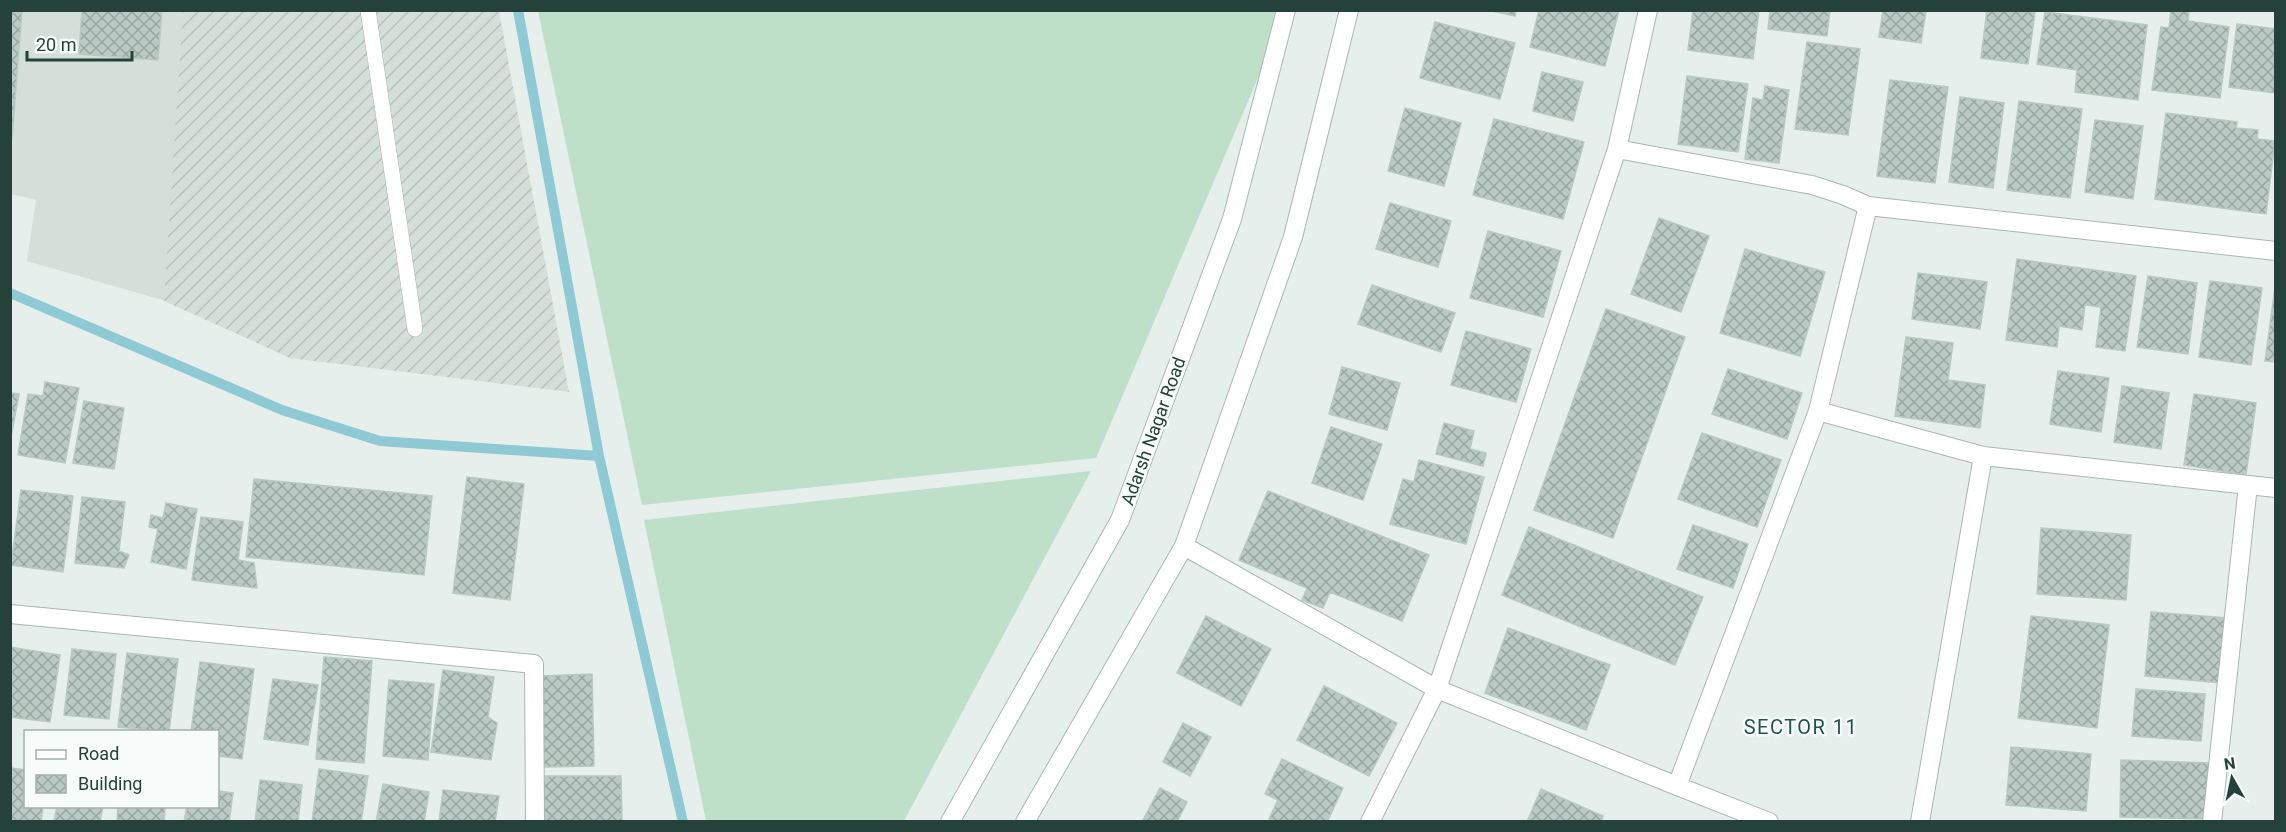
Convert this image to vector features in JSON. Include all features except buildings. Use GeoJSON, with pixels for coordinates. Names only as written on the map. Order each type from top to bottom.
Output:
{"type":"FeatureCollection","features":[{"type":"Feature","properties":{"kind":"street","name":"Adarsh Nagar Road"},"geometry":{"type":"LineString","coordinates":[[950,822],[1120,520],[1232,219],[1286,10]]}},
{"type":"Feature","properties":{"kind":"street"},"geometry":{"type":"LineString","coordinates":[[1025,822],[1184,546],[1293,237],[1349,10]]}},
{"type":"Feature","properties":{"kind":"street"},"geometry":{"type":"LineString","coordinates":[[1370,822],[1437,688],[1617,150],[1648,10]]}},
{"type":"Feature","properties":{"kind":"street"},"geometry":{"type":"LineString","coordinates":[[1617,150],[1812,185],[1869,206],[2276,251]]}},
{"type":"Feature","properties":{"kind":"street"},"geometry":{"type":"LineString","coordinates":[[1677,786],[1818,411],[1869,206]]}},
{"type":"Feature","properties":{"kind":"street"},"geometry":{"type":"LineString","coordinates":[[1818,411],[1983,456],[2276,488]]}},
{"type":"Feature","properties":{"kind":"street"},"geometry":{"type":"LineString","coordinates":[[1920,822],[1983,456]]}},
{"type":"Feature","properties":{"kind":"street"},"geometry":{"type":"LineString","coordinates":[[2212,822],[2248,485]]}},
{"type":"Feature","properties":{"kind":"street"},"geometry":{"type":"LineString","coordinates":[[1184,546],[1437,688],[1769,822]]}},
{"type":"Feature","properties":{"kind":"street"},"geometry":{"type":"LineString","coordinates":[[10,614],[534,664],[535,822]]}},
{"type":"Feature","properties":{"kind":"lane"},"geometry":{"type":"LineString","coordinates":[[368,10],[415,329]]}},
{"type":"Feature","properties":{"kind":"shaded area"},"geometry":{"type":"Polygon","coordinates":[[[11,11],[185,11],[169,302],[27,261],[36,200],[11,194],[11,11]]]}},
{"type":"Feature","properties":{"kind":"shaded area"},"geometry":{"type":"Polygon","coordinates":[[[183,11],[499,11],[569,392],[290,358],[164,301],[183,11]]]}},
{"type":"Feature","properties":{"kind":"green space"},"geometry":{"type":"Polygon","coordinates":[[[1274,10],[1281,24],[1096,458],[642,505],[538,11],[1274,10]]]}},
{"type":"Feature","properties":{"kind":"green space"},"geometry":{"type":"Polygon","coordinates":[[[1091,471],[904,821],[706,821],[644,520],[1091,471]]]}},
{"type":"Feature","properties":{"kind":"waterway"},"geometry":{"type":"LineString","coordinates":[[518,10],[599,456],[683,822]]}},
{"type":"Feature","properties":{"kind":"waterway"},"geometry":{"type":"LineString","coordinates":[[10,293],[282,410],[380,441],[599,456]]}},
{"type":"Feature","properties":{"kind":"district","name":"SECTOR 11"},"geometry":{"type":"Point","coordinates":[1801,727]}}]}
